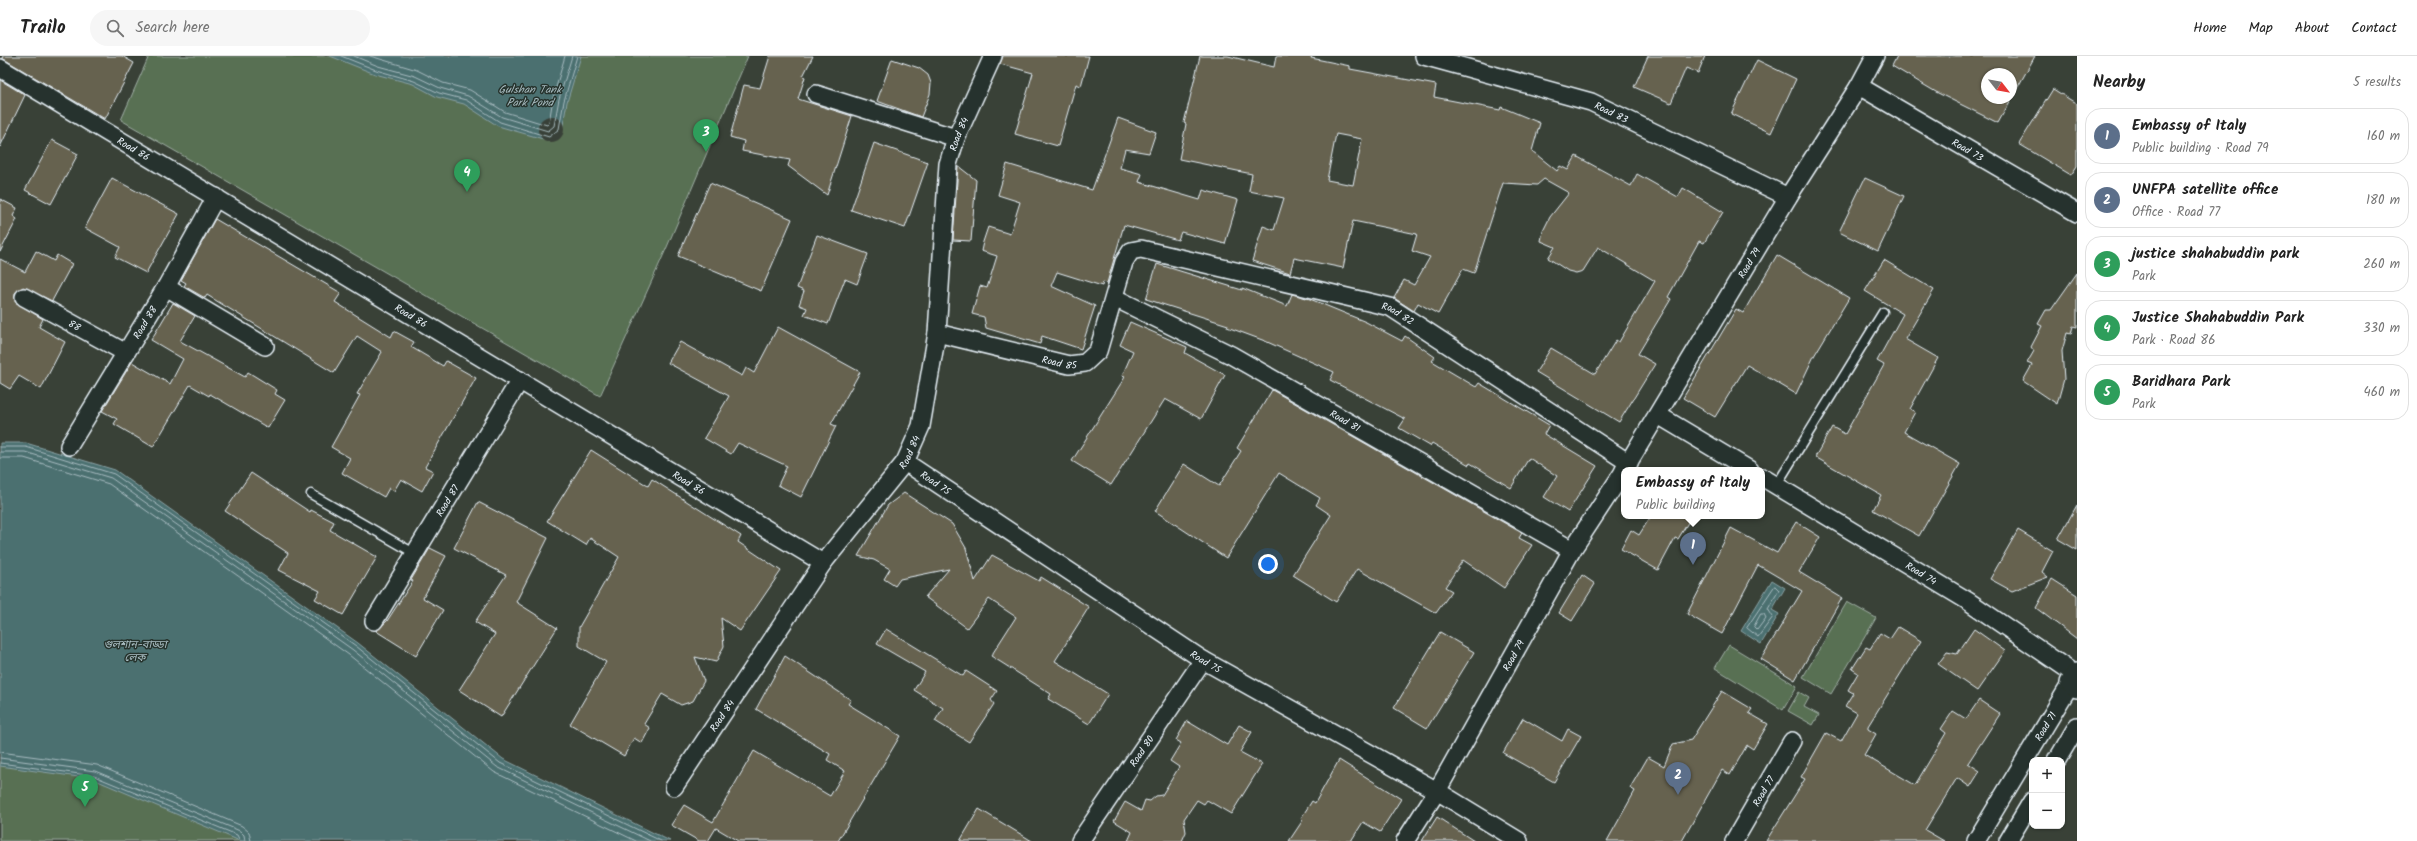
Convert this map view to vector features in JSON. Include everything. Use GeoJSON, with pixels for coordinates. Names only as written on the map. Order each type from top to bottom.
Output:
{"type":"FeatureCollection","features":[{"type":"Feature","properties":{"kind":"street","name":"Road 84"},"geometry":{"type":"LineString","coordinates":[[674,787],[823,563],[905,462],[922,426],[937,333],[948,164],[956,138],[993,56]]}},
{"type":"Feature","properties":{"kind":"street","name":"Road 83"},"geometry":{"type":"LineString","coordinates":[[1424,56],[1592,102],[1788,197]]}},
{"type":"Feature","properties":{"kind":"street","name":"Road 79"},"geometry":{"type":"LineString","coordinates":[[1627,467],[1788,197],[1859,86],[1875,56]]}},
{"type":"Feature","properties":{"kind":"street","name":"Road 86"},"geometry":{"type":"LineString","coordinates":[[0,68],[823,563]]}},
{"type":"Feature","properties":{"kind":"street","name":"Road 73"},"geometry":{"type":"LineString","coordinates":[[1859,86],[2077,213]]}},
{"type":"Feature","properties":{"kind":"street"},"geometry":{"type":"LineString","coordinates":[[816,94],[956,138]]}},
{"type":"Feature","properties":{"kind":"street","name":"Road 88"},"geometry":{"type":"LineString","coordinates":[[69,446],[166,287],[216,197]]}},
{"type":"Feature","properties":{"kind":"street","name":"Road 82"},"geometry":{"type":"LineString","coordinates":[[1131,251],[1141,249],[1390,307],[1625,467]]}},
{"type":"Feature","properties":{"kind":"street","name":"Road 85"},"geometry":{"type":"LineString","coordinates":[[937,333],[1069,365],[1086,363],[1098,351],[1115,298],[1124,262],[1131,251]]}},
{"type":"Feature","properties":{"kind":"street"},"geometry":{"type":"LineString","coordinates":[[166,287],[265,346]]}},
{"type":"Feature","properties":{"kind":"street","name":"88"},"geometry":{"type":"LineString","coordinates":[[24,297],[126,353]]}},
{"type":"Feature","properties":{"kind":"street","name":"Road 81"},"geometry":{"type":"LineString","coordinates":[[1115,298],[1231,355],[1572,550]]}},
{"type":"Feature","properties":{"kind":"street","name":"Road 87"},"geometry":{"type":"LineString","coordinates":[[374,621],[520,380]]}},
{"type":"Feature","properties":{"kind":"street"},"geometry":{"type":"LineString","coordinates":[[1658,415],[1745,467]]}},
{"type":"Feature","properties":{"kind":"street","name":"Road 75"},"geometry":{"type":"LineString","coordinates":[[905,462],[1203,660],[1437,791],[1519,841]]}},
{"type":"Feature","properties":{"kind":"street","name":"Road 79"},"geometry":{"type":"LineString","coordinates":[[1405,841],[1437,791],[1572,550],[1621,476]]}},
{"type":"Feature","properties":{"kind":"street","name":"Road 74"},"geometry":{"type":"LineString","coordinates":[[1769,481],[1968,602],[2075,679]]}},
{"type":"Feature","properties":{"kind":"street","name":"Road 80"},"geometry":{"type":"LineString","coordinates":[[1080,841],[1203,660]]}},
{"type":"Feature","properties":{"kind":"street","name":"Road 71"},"geometry":{"type":"LineString","coordinates":[[1976,841],[2075,679]]}},
{"type":"Feature","properties":{"kind":"street"},"geometry":{"type":"LineString","coordinates":[[2059,757],[2077,726]]}},
{"type":"Feature","properties":{"kind":"street","name":"Road 77"},"geometry":{"type":"LineString","coordinates":[[1734,841],[1792,741]]}},
{"type":"Feature","properties":{"kind":"street"},"geometry":{"type":"LineString","coordinates":[[2008,841],[2029,806]]}},
{"type":"Feature","properties":{"kind":"lane"},"geometry":{"type":"LineString","coordinates":[[1769,481],[1883,312]]}},
{"type":"Feature","properties":{"kind":"lane"},"geometry":{"type":"LineString","coordinates":[[310,494],[414,553]]}},
{"type":"Feature","properties":{"kind":"green space"},"geometry":{"type":"Polygon","coordinates":[[[149,56],[748,56],[667,247],[600,396],[121,120],[149,56]]]}},
{"type":"Feature","properties":{"kind":"green space"},"geometry":{"type":"Polygon","coordinates":[[[1847,602],[1876,618],[1831,694],[1803,677],[1847,602]]]}},
{"type":"Feature","properties":{"kind":"green space"},"geometry":{"type":"Polygon","coordinates":[[[1729,645],[1797,686],[1783,710],[1715,668],[1729,645]]]}},
{"type":"Feature","properties":{"kind":"green space"},"geometry":{"type":"Polygon","coordinates":[[[1799,692],[1809,698],[1804,707],[1819,715],[1813,725],[1788,711],[1799,692]]]}},
{"type":"Feature","properties":{"kind":"green space"},"geometry":{"type":"Polygon","coordinates":[[[0,761],[89,774],[249,841],[0,841],[0,761]]]}},
{"type":"Feature","properties":{"kind":"water","name":"Gulshan Tank Park Pond"},"geometry":{"type":"Polygon","coordinates":[[[330,56],[581,56],[567,102],[562,131],[550,141],[498,126],[464,104],[437,97],[413,84],[375,74],[330,56]]]}},
{"type":"Feature","properties":{"kind":"water","name":"গুলশান-বাড্ডা লেক"},"geometry":{"type":"Polygon","coordinates":[[[0,443],[26,443],[115,470],[358,643],[503,759],[670,841],[240,841],[93,779],[0,766],[0,443]]]}},
{"type":"Feature","properties":{"kind":"water"},"geometry":{"type":"Polygon","coordinates":[[[1772,580],[1785,588],[1772,610],[1779,614],[1761,644],[1741,631],[1772,580]]]}},
{"type":"Feature","properties":{"kind":"pier"},"geometry":{"type":"Polygon","coordinates":[[[551,116],[560,120],[564,129],[560,138],[551,142],[542,138],[538,129],[542,120],[551,116]]]}},
{"type":"Feature","properties":{"kind":"building"},"geometry":{"type":"Polygon","coordinates":[[[3,56],[122,56],[134,63],[105,119],[2,58],[3,56]]]}},
{"type":"Feature","properties":{"kind":"building"},"geometry":{"type":"Polygon","coordinates":[[[770,56],[813,56],[803,76],[805,77],[798,99],[852,116],[827,195],[788,166],[790,160],[742,151],[744,141],[730,137],[744,85],[760,88],[770,56]]]}},
{"type":"Feature","properties":{"kind":"building"},"geometry":{"type":"Polygon","coordinates":[[[1003,56],[1089,56],[1081,86],[1076,84],[1058,146],[1015,134],[1033,73],[1000,64],[1003,56]]]}},
{"type":"Feature","properties":{"kind":"building"},"geometry":{"type":"Polygon","coordinates":[[[1200,56],[1228,56],[1274,67],[1276,56],[1312,56],[1311,58],[1350,66],[1350,69],[1436,85],[1434,97],[1500,110],[1501,107],[1540,123],[1532,151],[1557,171],[1560,166],[1568,170],[1576,156],[1631,186],[1637,174],[1678,197],[1683,188],[1723,212],[1704,243],[1699,241],[1668,297],[1671,299],[1638,354],[1655,364],[1619,422],[1536,372],[1551,348],[1595,374],[1616,340],[1619,342],[1655,281],[1598,247],[1583,271],[1576,273],[1568,271],[1548,258],[1555,247],[1541,241],[1543,231],[1550,217],[1569,193],[1544,179],[1537,185],[1503,183],[1474,273],[1463,269],[1438,314],[1418,303],[1414,311],[1394,298],[1404,280],[1414,285],[1430,257],[1412,251],[1417,234],[1353,221],[1343,268],[1294,258],[1290,273],[1252,261],[1263,226],[1274,230],[1284,198],[1249,191],[1252,174],[1179,159],[1186,124],[1184,123],[1200,56]],[[1336,134],[1327,180],[1353,185],[1362,139],[1336,134]]]}},
{"type":"Feature","properties":{"kind":"building"},"geometry":{"type":"Polygon","coordinates":[[[1648,56],[1705,56],[1698,73],[1686,68],[1671,103],[1634,87],[1648,56]]]}},
{"type":"Feature","properties":{"kind":"building"},"geometry":{"type":"Polygon","coordinates":[[[1897,56],[2035,56],[2017,89],[2017,68],[1981,68],[1981,104],[2008,104],[1998,123],[1936,92],[1892,66],[1897,56]]]}},
{"type":"Feature","properties":{"kind":"building"},"geometry":{"type":"Polygon","coordinates":[[[892,59],[919,68],[928,75],[931,83],[930,94],[921,117],[877,101],[892,59]]]}},
{"type":"Feature","properties":{"kind":"building"},"geometry":{"type":"Polygon","coordinates":[[[1757,60],[1796,79],[1771,133],[1731,114],[1757,60]]]}},
{"type":"Feature","properties":{"kind":"building"},"geometry":{"type":"Polygon","coordinates":[[[0,80],[25,95],[0,147],[0,80]]]}},
{"type":"Feature","properties":{"kind":"building"},"geometry":{"type":"Polygon","coordinates":[[[2053,89],[2077,104],[2077,166],[2071,175],[2019,144],[2053,89]]]}},
{"type":"Feature","properties":{"kind":"building"},"geometry":{"type":"Polygon","coordinates":[[[1118,118],[1156,132],[1149,153],[1125,149],[1120,168],[1142,174],[1139,182],[1200,200],[1203,190],[1238,200],[1225,244],[1181,232],[1178,240],[1124,225],[1107,283],[1103,282],[1102,286],[1057,272],[1051,286],[1095,306],[1081,349],[1042,336],[1040,344],[986,328],[984,317],[972,314],[980,286],[987,288],[997,256],[981,251],[983,242],[988,227],[1010,234],[1020,202],[998,195],[1007,164],[1092,190],[1118,118]]]}},
{"type":"Feature","properties":{"kind":"building"},"geometry":{"type":"Polygon","coordinates":[[[52,140],[78,154],[51,204],[25,190],[52,140]]]}},
{"type":"Feature","properties":{"kind":"building"},"geometry":{"type":"Polygon","coordinates":[[[874,143],[928,162],[905,228],[851,210],[874,143]]]}},
{"type":"Feature","properties":{"kind":"building"},"geometry":{"type":"Polygon","coordinates":[[[958,166],[976,180],[971,241],[953,240],[958,166]]]}},
{"type":"Feature","properties":{"kind":"building"},"geometry":{"type":"Polygon","coordinates":[[[112,178],[179,214],[146,273],[115,257],[120,247],[85,228],[112,178]]]}},
{"type":"Feature","properties":{"kind":"building"},"geometry":{"type":"Polygon","coordinates":[[[1865,178],[1904,196],[1878,251],[1839,232],[1865,178]]]}},
{"type":"Feature","properties":{"kind":"building"},"geometry":{"type":"Polygon","coordinates":[[[710,183],[792,219],[761,291],[678,256],[710,183]]]}},
{"type":"Feature","properties":{"kind":"building"},"geometry":{"type":"Polygon","coordinates":[[[0,199],[17,208],[13,216],[17,219],[0,252],[0,199]]]}},
{"type":"Feature","properties":{"kind":"building"},"geometry":{"type":"Polygon","coordinates":[[[215,219],[341,293],[335,302],[391,337],[394,331],[414,342],[411,347],[443,366],[446,361],[476,378],[425,467],[433,471],[422,491],[401,479],[394,491],[389,488],[384,497],[342,473],[350,458],[331,447],[360,395],[357,394],[382,352],[357,336],[334,373],[207,295],[205,298],[184,286],[186,283],[181,280],[215,219]]]}},
{"type":"Feature","properties":{"kind":"building"},"geometry":{"type":"Polygon","coordinates":[[[817,235],[868,254],[857,284],[845,279],[828,324],[804,315],[807,308],[799,305],[804,291],[797,288],[817,235]]]}},
{"type":"Feature","properties":{"kind":"building"},"geometry":{"type":"Polygon","coordinates":[[[36,251],[54,261],[57,255],[72,264],[52,301],[23,287],[15,293],[15,302],[43,319],[39,327],[65,342],[41,389],[19,376],[10,389],[0,383],[0,259],[25,272],[36,251]]]}},
{"type":"Feature","properties":{"kind":"building"},"geometry":{"type":"Polygon","coordinates":[[[1777,255],[1849,298],[1814,356],[1796,394],[1747,365],[1715,417],[1683,398],[1736,309],[1743,313],[1777,255]]]}},
{"type":"Feature","properties":{"kind":"building"},"geometry":{"type":"Polygon","coordinates":[[[1884,260],[1934,290],[1905,339],[1938,358],[1910,409],[1915,412],[1904,432],[1960,464],[1919,536],[1873,510],[1881,495],[1815,457],[1832,427],[1845,434],[1884,365],[1877,361],[1903,314],[1865,291],[1884,260]]]}},
{"type":"Feature","properties":{"kind":"building"},"geometry":{"type":"Polygon","coordinates":[[[1157,264],[1242,290],[1242,288],[1287,306],[1292,294],[1310,299],[1366,322],[1402,341],[1405,336],[1435,357],[1432,361],[1476,387],[1479,383],[1549,425],[1544,434],[1597,466],[1568,512],[1544,497],[1557,476],[1529,458],[1511,488],[1470,463],[1469,465],[1432,443],[1430,446],[1399,428],[1405,419],[1330,380],[1334,372],[1265,341],[1227,327],[1228,325],[1146,299],[1157,264]]]}},
{"type":"Feature","properties":{"kind":"building"},"geometry":{"type":"Polygon","coordinates":[[[2077,273],[2077,327],[2073,326],[2071,334],[2067,333],[2062,351],[2064,379],[2057,404],[2023,381],[2032,365],[2027,363],[2034,351],[2031,347],[2042,326],[2038,324],[2046,310],[2051,310],[2077,273]]]}},
{"type":"Feature","properties":{"kind":"building"},"geometry":{"type":"Polygon","coordinates":[[[173,303],[195,316],[180,341],[245,377],[248,372],[277,390],[275,394],[285,400],[268,428],[210,394],[209,396],[190,385],[153,447],[114,424],[117,419],[102,411],[132,362],[170,384],[183,359],[151,340],[173,303]]]}},
{"type":"Feature","properties":{"kind":"building"},"geometry":{"type":"Polygon","coordinates":[[[1130,322],[1187,347],[1185,353],[1225,375],[1201,419],[1165,399],[1111,485],[1072,461],[1125,377],[1122,376],[1133,351],[1120,345],[1130,322]]]}},
{"type":"Feature","properties":{"kind":"building"},"geometry":{"type":"Polygon","coordinates":[[[778,327],[860,372],[831,424],[836,426],[801,497],[778,485],[787,466],[738,443],[731,454],[704,438],[729,396],[668,363],[680,342],[742,376],[746,368],[754,373],[778,327]]]}},
{"type":"Feature","properties":{"kind":"building"},"geometry":{"type":"Polygon","coordinates":[[[1272,390],[1522,533],[1519,538],[1532,545],[1504,588],[1463,560],[1445,587],[1452,591],[1436,613],[1357,569],[1336,602],[1293,575],[1331,515],[1316,505],[1320,498],[1279,473],[1226,558],[1155,511],[1184,464],[1219,486],[1241,451],[1237,448],[1272,390]]]}},
{"type":"Feature","properties":{"kind":"building"},"geometry":{"type":"Polygon","coordinates":[[[591,450],[648,486],[652,479],[741,536],[738,542],[781,571],[740,631],[721,618],[724,646],[716,662],[695,657],[704,681],[693,701],[681,705],[662,694],[644,724],[650,728],[642,743],[634,738],[624,756],[570,724],[606,662],[579,646],[579,627],[619,557],[590,538],[586,545],[547,521],[591,450]]]}},
{"type":"Feature","properties":{"kind":"building"},"geometry":{"type":"Polygon","coordinates":[[[251,473],[310,512],[311,510],[334,522],[330,530],[377,557],[343,615],[315,599],[320,591],[279,570],[288,553],[225,511],[251,473]]]}},
{"type":"Feature","properties":{"kind":"building"},"geometry":{"type":"Polygon","coordinates":[[[904,493],[952,524],[966,548],[975,581],[992,555],[1039,581],[1041,577],[1089,607],[1055,661],[1108,694],[1089,724],[1048,699],[1051,694],[991,656],[1016,617],[989,599],[967,628],[925,597],[949,569],[900,579],[895,586],[884,579],[890,569],[874,560],[858,556],[888,505],[904,493]]]}},
{"type":"Feature","properties":{"kind":"building"},"geometry":{"type":"Polygon","coordinates":[[[478,502],[548,538],[516,602],[557,628],[501,717],[459,690],[495,634],[475,622],[506,575],[454,548],[478,502]]]}},
{"type":"Feature","properties":{"kind":"building"},"geometry":{"type":"Polygon","coordinates":[[[2077,505],[2077,550],[2058,539],[2077,505]]]}},
{"type":"Feature","properties":{"kind":"building"},"geometry":{"type":"Polygon","coordinates":[[[1649,519],[1690,519],[1678,539],[1675,538],[1658,570],[1621,549],[1631,530],[1639,535],[1649,519]]]}},
{"type":"Feature","properties":{"kind":"building"},"geometry":{"type":"Polygon","coordinates":[[[1796,522],[1820,537],[1799,572],[1842,598],[1795,680],[1761,659],[1802,591],[1758,565],[1722,634],[1687,614],[1731,528],[1777,553],[1796,522]]]}},
{"type":"Feature","properties":{"kind":"building"},"geometry":{"type":"Polygon","coordinates":[[[2018,530],[2053,551],[2042,572],[2048,577],[2012,591],[1990,579],[2018,530]]]}},
{"type":"Feature","properties":{"kind":"building"},"geometry":{"type":"Polygon","coordinates":[[[430,548],[446,556],[423,598],[443,610],[416,656],[376,631],[387,621],[413,581],[411,580],[430,548]]]}},
{"type":"Feature","properties":{"kind":"building"},"geometry":{"type":"Polygon","coordinates":[[[1582,575],[1595,584],[1572,621],[1559,613],[1582,575]]]}},
{"type":"Feature","properties":{"kind":"building"},"geometry":{"type":"Polygon","coordinates":[[[2052,579],[2077,595],[2077,639],[2036,608],[2052,579]]]}},
{"type":"Feature","properties":{"kind":"building"},"geometry":{"type":"Polygon","coordinates":[[[1898,627],[1921,641],[1868,726],[1868,729],[1876,734],[1864,755],[1915,785],[1946,733],[1941,729],[1953,711],[1966,719],[1979,700],[2000,714],[1968,763],[1980,771],[1970,787],[1957,778],[1925,830],[1944,841],[1766,841],[1805,779],[1801,777],[1826,733],[1841,741],[1857,713],[1845,706],[1853,693],[1848,690],[1858,673],[1852,669],[1866,647],[1870,649],[1880,633],[1890,639],[1898,627]]]}},
{"type":"Feature","properties":{"kind":"building"},"geometry":{"type":"Polygon","coordinates":[[[886,629],[963,676],[966,671],[997,691],[991,700],[994,704],[969,742],[935,721],[943,708],[914,690],[925,672],[877,644],[886,629]]]}},
{"type":"Feature","properties":{"kind":"building"},"geometry":{"type":"Polygon","coordinates":[[[1974,629],[2005,651],[1977,691],[1938,664],[1947,652],[1957,654],[1974,629]]]}},
{"type":"Feature","properties":{"kind":"building"},"geometry":{"type":"Polygon","coordinates":[[[1440,632],[1474,652],[1427,728],[1394,708],[1440,632]]]}},
{"type":"Feature","properties":{"kind":"building"},"geometry":{"type":"Polygon","coordinates":[[[785,656],[851,700],[848,704],[900,736],[838,841],[738,841],[716,828],[708,841],[699,841],[671,825],[684,805],[713,822],[754,751],[830,796],[845,771],[827,760],[830,754],[756,709],[785,656]]]}},
{"type":"Feature","properties":{"kind":"building"},"geometry":{"type":"Polygon","coordinates":[[[1722,691],[1752,709],[1749,713],[1768,724],[1753,749],[1747,745],[1730,775],[1722,770],[1682,841],[1607,841],[1635,791],[1630,788],[1648,757],[1664,766],[1673,744],[1691,740],[1722,691]]]}},
{"type":"Feature","properties":{"kind":"building"},"geometry":{"type":"Polygon","coordinates":[[[1523,718],[1562,741],[1568,729],[1581,736],[1554,782],[1503,753],[1523,718]]]}},
{"type":"Feature","properties":{"kind":"building"},"geometry":{"type":"Polygon","coordinates":[[[1187,721],[1227,745],[1239,725],[1252,732],[1240,752],[1262,764],[1231,814],[1207,800],[1204,804],[1197,800],[1184,819],[1186,832],[1182,841],[1128,841],[1132,832],[1114,821],[1125,802],[1141,811],[1145,800],[1150,801],[1156,796],[1162,795],[1179,767],[1170,761],[1181,743],[1176,740],[1187,721]]]}},
{"type":"Feature","properties":{"kind":"building"},"geometry":{"type":"Polygon","coordinates":[[[1339,760],[1401,799],[1380,832],[1363,822],[1351,841],[1289,841],[1303,820],[1301,818],[1312,801],[1315,803],[1339,760]]]}},
{"type":"Feature","properties":{"kind":"building"},"geometry":{"type":"Polygon","coordinates":[[[979,809],[1032,841],[960,841],[979,809]]]}},
{"type":"Feature","properties":{"kind":"building"},"geometry":{"type":"Polygon","coordinates":[[[1437,817],[1474,841],[1422,841],[1437,817]]]}},
{"type":"Feature","properties":{"kind":"place","name":"justice shahabuddin park"},"geometry":{"type":"Point","coordinates":[706,152]}},
{"type":"Feature","properties":{"kind":"place","name":"Justice Shahabuddin Park"},"geometry":{"type":"Point","coordinates":[467,192]}},
{"type":"Feature","properties":{"kind":"place","name":"Embassy of Italy"},"geometry":{"type":"Point","coordinates":[1693,565]}},
{"type":"Feature","properties":{"kind":"place","name":"UNFPA satellite office"},"geometry":{"type":"Point","coordinates":[1678,795]}},
{"type":"Feature","properties":{"kind":"place","name":"Baridhara Park"},"geometry":{"type":"Point","coordinates":[85,807]}}]}
